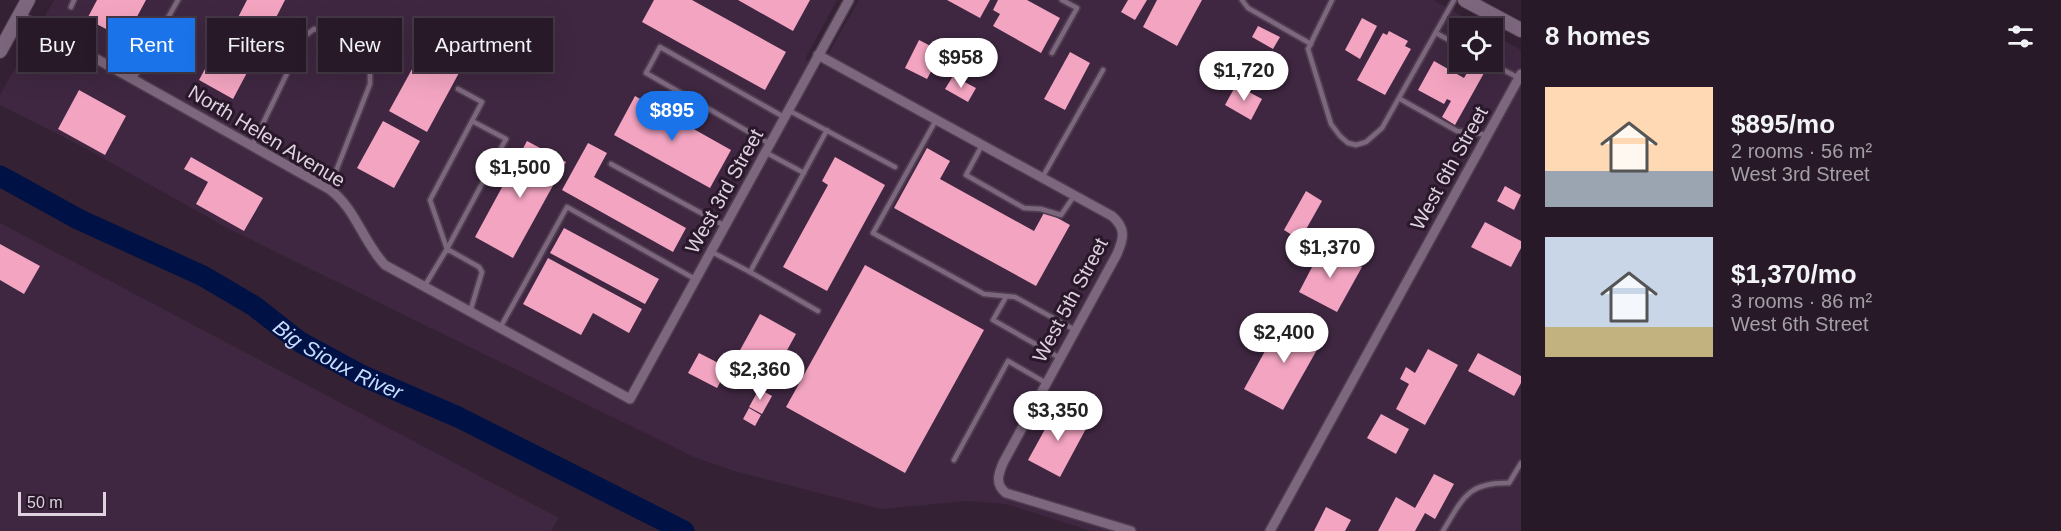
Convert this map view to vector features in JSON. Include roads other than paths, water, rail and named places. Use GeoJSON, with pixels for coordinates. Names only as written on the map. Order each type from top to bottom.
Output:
{"type":"FeatureCollection","features":[{"type":"Feature","properties":{"kind":"main road"},"geometry":{"type":"LineString","coordinates":[[0,51],[28,0]]}},
{"type":"Feature","properties":{"kind":"main road"},"geometry":{"type":"LineString","coordinates":[[1465,0],[1521,30]]}},
{"type":"Feature","properties":{"kind":"street","name":"West 3rd Street"},"geometry":{"type":"LineString","coordinates":[[630,399],[849,0]]}},
{"type":"Feature","properties":{"kind":"street","name":"North Helen Avenue"},"geometry":{"type":"LineString","coordinates":[[20,16],[329,189],[350,210],[369,245],[385,265],[630,399]]}},
{"type":"Feature","properties":{"kind":"street"},"geometry":{"type":"LineString","coordinates":[[818,55],[1074,195]]}},
{"type":"Feature","properties":{"kind":"street","name":"West 6th Street"},"geometry":{"type":"LineString","coordinates":[[1270,531],[1520,76]]}},
{"type":"Feature","properties":{"kind":"street","name":"West 5th Street"},"geometry":{"type":"LineString","coordinates":[[1074,195],[1112,216],[1122,227],[1122,243],[1003,463],[998,484],[1006,493],[1088,516],[1131,531]]}},
{"type":"Feature","properties":{"kind":"lane"},"geometry":{"type":"LineString","coordinates":[[71,7],[74,0]]}},
{"type":"Feature","properties":{"kind":"lane"},"geometry":{"type":"LineString","coordinates":[[134,80],[178,0]]}},
{"type":"Feature","properties":{"kind":"lane"},"geometry":{"type":"LineString","coordinates":[[1052,53],[1077,8],[1062,0]]}},
{"type":"Feature","properties":{"kind":"lane"},"geometry":{"type":"LineString","coordinates":[[1242,0],[1248,8],[1311,44]]}},
{"type":"Feature","properties":{"kind":"lane"},"geometry":{"type":"LineString","coordinates":[[1332,0],[1308,49],[1330,124],[1348,143],[1356,145],[1366,142],[1382,128],[1454,0]]}},
{"type":"Feature","properties":{"kind":"lane"},"geometry":{"type":"LineString","coordinates":[[252,146],[305,36],[314,29],[329,33],[365,52],[370,63],[370,84],[329,189]]}},
{"type":"Feature","properties":{"kind":"lane"},"geometry":{"type":"LineString","coordinates":[[1436,33],[1449,40]]}},
{"type":"Feature","properties":{"kind":"lane"},"geometry":{"type":"LineString","coordinates":[[804,173],[768,148],[646,73],[660,47],[786,114],[827,130],[895,167]]}},
{"type":"Feature","properties":{"kind":"lane"},"geometry":{"type":"LineString","coordinates":[[1503,69],[1520,76]]}},
{"type":"Feature","properties":{"kind":"lane"},"geometry":{"type":"LineString","coordinates":[[1042,178],[1103,70]]}},
{"type":"Feature","properties":{"kind":"lane"},"geometry":{"type":"LineString","coordinates":[[458,89],[482,102],[430,200],[447,249],[479,267],[482,272],[470,312]]}},
{"type":"Feature","properties":{"kind":"lane"},"geometry":{"type":"LineString","coordinates":[[1400,99],[1457,130],[1488,135]]}},
{"type":"Feature","properties":{"kind":"lane"},"geometry":{"type":"LineString","coordinates":[[936,120],[873,232],[984,294],[1015,297],[1075,330]]}},
{"type":"Feature","properties":{"kind":"lane"},"geometry":{"type":"LineString","coordinates":[[424,288],[506,139],[472,121]]}},
{"type":"Feature","properties":{"kind":"lane"},"geometry":{"type":"LineString","coordinates":[[750,272],[827,130]]}},
{"type":"Feature","properties":{"kind":"lane"},"geometry":{"type":"LineString","coordinates":[[982,145],[966,175],[1024,208],[1041,208],[1061,215],[1074,195]]}},
{"type":"Feature","properties":{"kind":"lane"},"geometry":{"type":"LineString","coordinates":[[611,164],[725,226]]}},
{"type":"Feature","properties":{"kind":"lane"},"geometry":{"type":"LineString","coordinates":[[500,328],[567,207],[696,279]]}},
{"type":"Feature","properties":{"kind":"lane"},"geometry":{"type":"LineString","coordinates":[[711,251],[818,311]]}},
{"type":"Feature","properties":{"kind":"lane"},"geometry":{"type":"LineString","coordinates":[[1006,297],[993,320],[1060,358]]}},
{"type":"Feature","properties":{"kind":"lane"},"geometry":{"type":"LineString","coordinates":[[954,460],[1008,361],[1046,383]]}},
{"type":"Feature","properties":{"kind":"lane"},"geometry":{"type":"LineString","coordinates":[[1443,531],[1474,487],[1489,482],[1509,483],[1521,463]]}},
{"type":"Feature","properties":{"kind":"waterway","name":"Big Sioux River"},"geometry":{"type":"LineString","coordinates":[[0,176],[78,219],[203,276],[254,306],[300,342],[363,376],[458,417],[684,531]]}}]}
